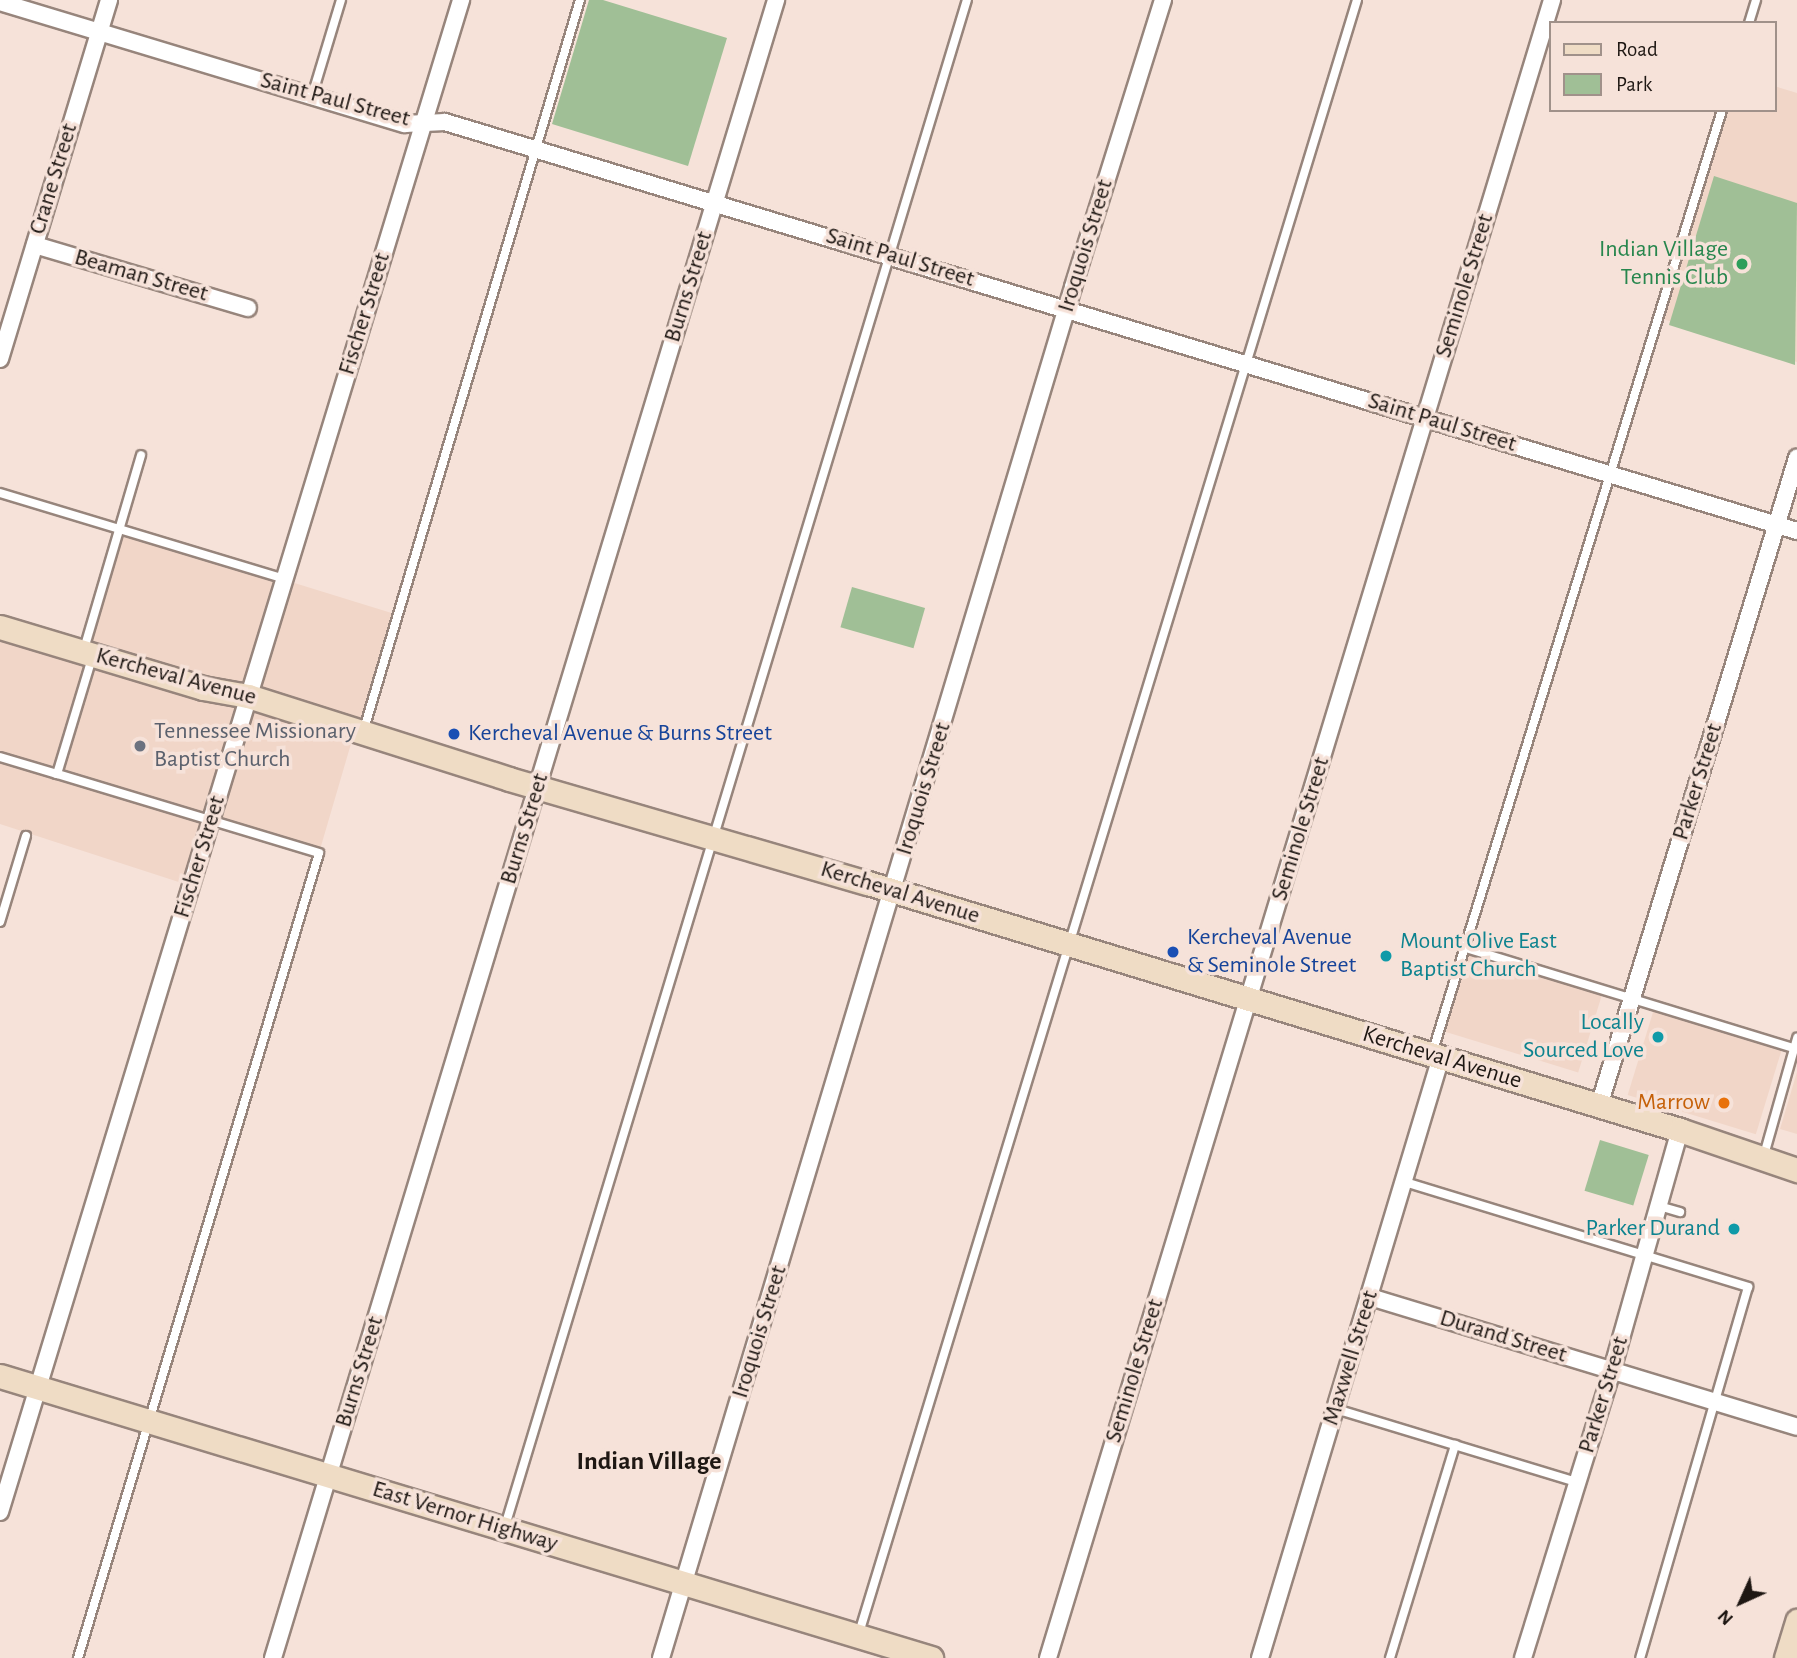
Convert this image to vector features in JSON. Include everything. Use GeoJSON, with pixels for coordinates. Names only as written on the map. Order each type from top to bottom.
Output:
{"type":"FeatureCollection","features":[{"type":"Feature","properties":{"kind":"street","name":"Crane Street"},"geometry":{"type":"LineString","coordinates":[[0,359],[108,0]]}},
{"type":"Feature","properties":{"kind":"street","name":"Fischer Street"},"geometry":{"type":"LineString","coordinates":[[0,1512],[461,0]]}},
{"type":"Feature","properties":{"kind":"street","name":"Burns Street"},"geometry":{"type":"LineString","coordinates":[[273,1658],[776,0]]}},
{"type":"Feature","properties":{"kind":"street","name":"Iroquois Street"},"geometry":{"type":"LineString","coordinates":[[661,1658],[894,891],[1067,308],[1163,0]]}},
{"type":"Feature","properties":{"kind":"street","name":"Seminole Street"},"geometry":{"type":"LineString","coordinates":[[1048,1658],[1552,0]]}},
{"type":"Feature","properties":{"kind":"street","name":"Saint Paul Street"},"geometry":{"type":"LineString","coordinates":[[0,2],[405,124],[445,122],[535,148],[1797,531]]}},
{"type":"Feature","properties":{"kind":"street","name":"Beaman Street"},"geometry":{"type":"LineString","coordinates":[[35,245],[248,308]]}},
{"type":"Feature","properties":{"kind":"street","name":"Parker Street"},"geometry":{"type":"LineString","coordinates":[[1598,1106],[1797,458]]}},
{"type":"Feature","properties":{"kind":"street","name":"Kercheval Avenue"},"geometry":{"type":"LineString","coordinates":[[0,626],[203,688],[248,696],[537,787],[1249,998],[1680,1130],[1797,1170]]}},
{"type":"Feature","properties":{"kind":"street","name":"Maxwell Street"},"geometry":{"type":"LineString","coordinates":[[1260,1658],[1405,1182],[1436,1056]]}},
{"type":"Feature","properties":{"kind":"street","name":"Parker Street"},"geometry":{"type":"LineString","coordinates":[[1522,1658],[1612,1370],[1680,1130]]}},
{"type":"Feature","properties":{"kind":"street","name":"Durand Street"},"geometry":{"type":"LineString","coordinates":[[1370,1297],[1797,1427]]}},
{"type":"Feature","properties":{"kind":"street","name":"East Vernor Highway"},"geometry":{"type":"LineString","coordinates":[[0,1376],[930,1658]]}},
{"type":"Feature","properties":{"kind":"street"},"geometry":{"type":"LineString","coordinates":[[1786,1658],[1797,1620]]}},
{"type":"Feature","properties":{"kind":"lane"},"geometry":{"type":"LineString","coordinates":[[312,96],[341,0]]}},
{"type":"Feature","properties":{"kind":"lane"},"geometry":{"type":"LineString","coordinates":[[363,732],[580,0]]}},
{"type":"Feature","properties":{"kind":"lane"},"geometry":{"type":"LineString","coordinates":[[504,1529],[710,839],[967,0]]}},
{"type":"Feature","properties":{"kind":"lane"},"geometry":{"type":"LineString","coordinates":[[858,1636],[1357,0]]}},
{"type":"Feature","properties":{"kind":"lane"},"geometry":{"type":"LineString","coordinates":[[1750,21],[1756,0]]}},
{"type":"Feature","properties":{"kind":"lane"},"geometry":{"type":"LineString","coordinates":[[1436,1056],[1463,947],[1612,475],[1722,112]]}},
{"type":"Feature","properties":{"kind":"lane"},"geometry":{"type":"LineString","coordinates":[[57,774],[141,455]]}},
{"type":"Feature","properties":{"kind":"lane"},"geometry":{"type":"LineString","coordinates":[[0,493],[284,579]]}},
{"type":"Feature","properties":{"kind":"lane"},"geometry":{"type":"LineString","coordinates":[[0,757],[319,853],[78,1658]]}},
{"type":"Feature","properties":{"kind":"lane"},"geometry":{"type":"LineString","coordinates":[[0,922],[26,836]]}},
{"type":"Feature","properties":{"kind":"lane"},"geometry":{"type":"LineString","coordinates":[[1463,947],[1796,1049]]}},
{"type":"Feature","properties":{"kind":"lane"},"geometry":{"type":"LineString","coordinates":[[1763,1158],[1797,1038]]}},
{"type":"Feature","properties":{"kind":"lane"},"geometry":{"type":"LineString","coordinates":[[1405,1182],[1748,1287],[1717,1402],[1640,1658]]}},
{"type":"Feature","properties":{"kind":"lane"},"geometry":{"type":"LineString","coordinates":[[1658,1206],[1680,1212]]}},
{"type":"Feature","properties":{"kind":"lane"},"geometry":{"type":"LineString","coordinates":[[1336,1409],[1577,1482]]}},
{"type":"Feature","properties":{"kind":"lane"},"geometry":{"type":"LineString","coordinates":[[1390,1658],[1455,1445]]}},
{"type":"Feature","properties":{"kind":"shaded area","name":"Indian Village Tennis Club"},"geometry":{"type":"Polygon","coordinates":[[[1776,87],[1797,93],[1797,362],[1660,318],[1721,112],[1776,112],[1776,87]]]}},
{"type":"Feature","properties":{"kind":"shaded area"},"geometry":{"type":"Polygon","coordinates":[[[120,529],[398,615],[363,732],[355,730],[319,853],[211,820],[191,886],[0,824],[0,627],[83,652],[120,529]]]}},
{"type":"Feature","properties":{"kind":"shaded area"},"geometry":{"type":"Polygon","coordinates":[[[1468,954],[1602,995],[1578,1072],[1444,1031],[1468,954]]]}},
{"type":"Feature","properties":{"kind":"shaded area"},"geometry":{"type":"Polygon","coordinates":[[[1654,1009],[1782,1048],[1756,1134],[1628,1095],[1654,1009]]]}},
{"type":"Feature","properties":{"kind":"shaded area"},"geometry":{"type":"Polygon","coordinates":[[[1797,1072],[1797,1134],[1780,1129],[1797,1072]]]}},
{"type":"Feature","properties":{"kind":"green space"},"geometry":{"type":"Polygon","coordinates":[[[589,0],[603,0],[727,38],[688,166],[552,124],[589,0]]]}},
{"type":"Feature","properties":{"kind":"green space","name":"Indian Village Tennis Club"},"geometry":{"type":"Polygon","coordinates":[[[1714,176],[1797,203],[1795,365],[1669,325],[1714,176]]]}},
{"type":"Feature","properties":{"kind":"green space"},"geometry":{"type":"Polygon","coordinates":[[[852,587],[925,608],[913,648],[840,627],[852,587]]]}},
{"type":"Feature","properties":{"kind":"green space"},"geometry":{"type":"Polygon","coordinates":[[[1600,1140],[1649,1155],[1633,1206],[1585,1191],[1600,1140]]]}},
{"type":"Feature","properties":{"kind":"place","name":"Indian Village Tennis Club"},"geometry":{"type":"Point","coordinates":[1742,264]}},
{"type":"Feature","properties":{"kind":"place","name":"Kercheval Avenue & Burns Street"},"geometry":{"type":"Point","coordinates":[454,734]}},
{"type":"Feature","properties":{"kind":"place","name":"Tennessee Missionary Baptist Church"},"geometry":{"type":"Point","coordinates":[140,746]}},
{"type":"Feature","properties":{"kind":"place","name":"Kercheval Avenue & Seminole Street"},"geometry":{"type":"Point","coordinates":[1173,952]}},
{"type":"Feature","properties":{"kind":"place","name":"Mount Olive East Baptist Church"},"geometry":{"type":"Point","coordinates":[1386,956]}},
{"type":"Feature","properties":{"kind":"place","name":"Locally Sourced Love"},"geometry":{"type":"Point","coordinates":[1658,1037]}},
{"type":"Feature","properties":{"kind":"place","name":"Marrow"},"geometry":{"type":"Point","coordinates":[1724,1103]}},
{"type":"Feature","properties":{"kind":"place","name":"Parker Durand"},"geometry":{"type":"Point","coordinates":[1734,1229]}},
{"type":"Feature","properties":{"kind":"district","name":"Indian Village"},"geometry":{"type":"Point","coordinates":[649,1462]}}]}
